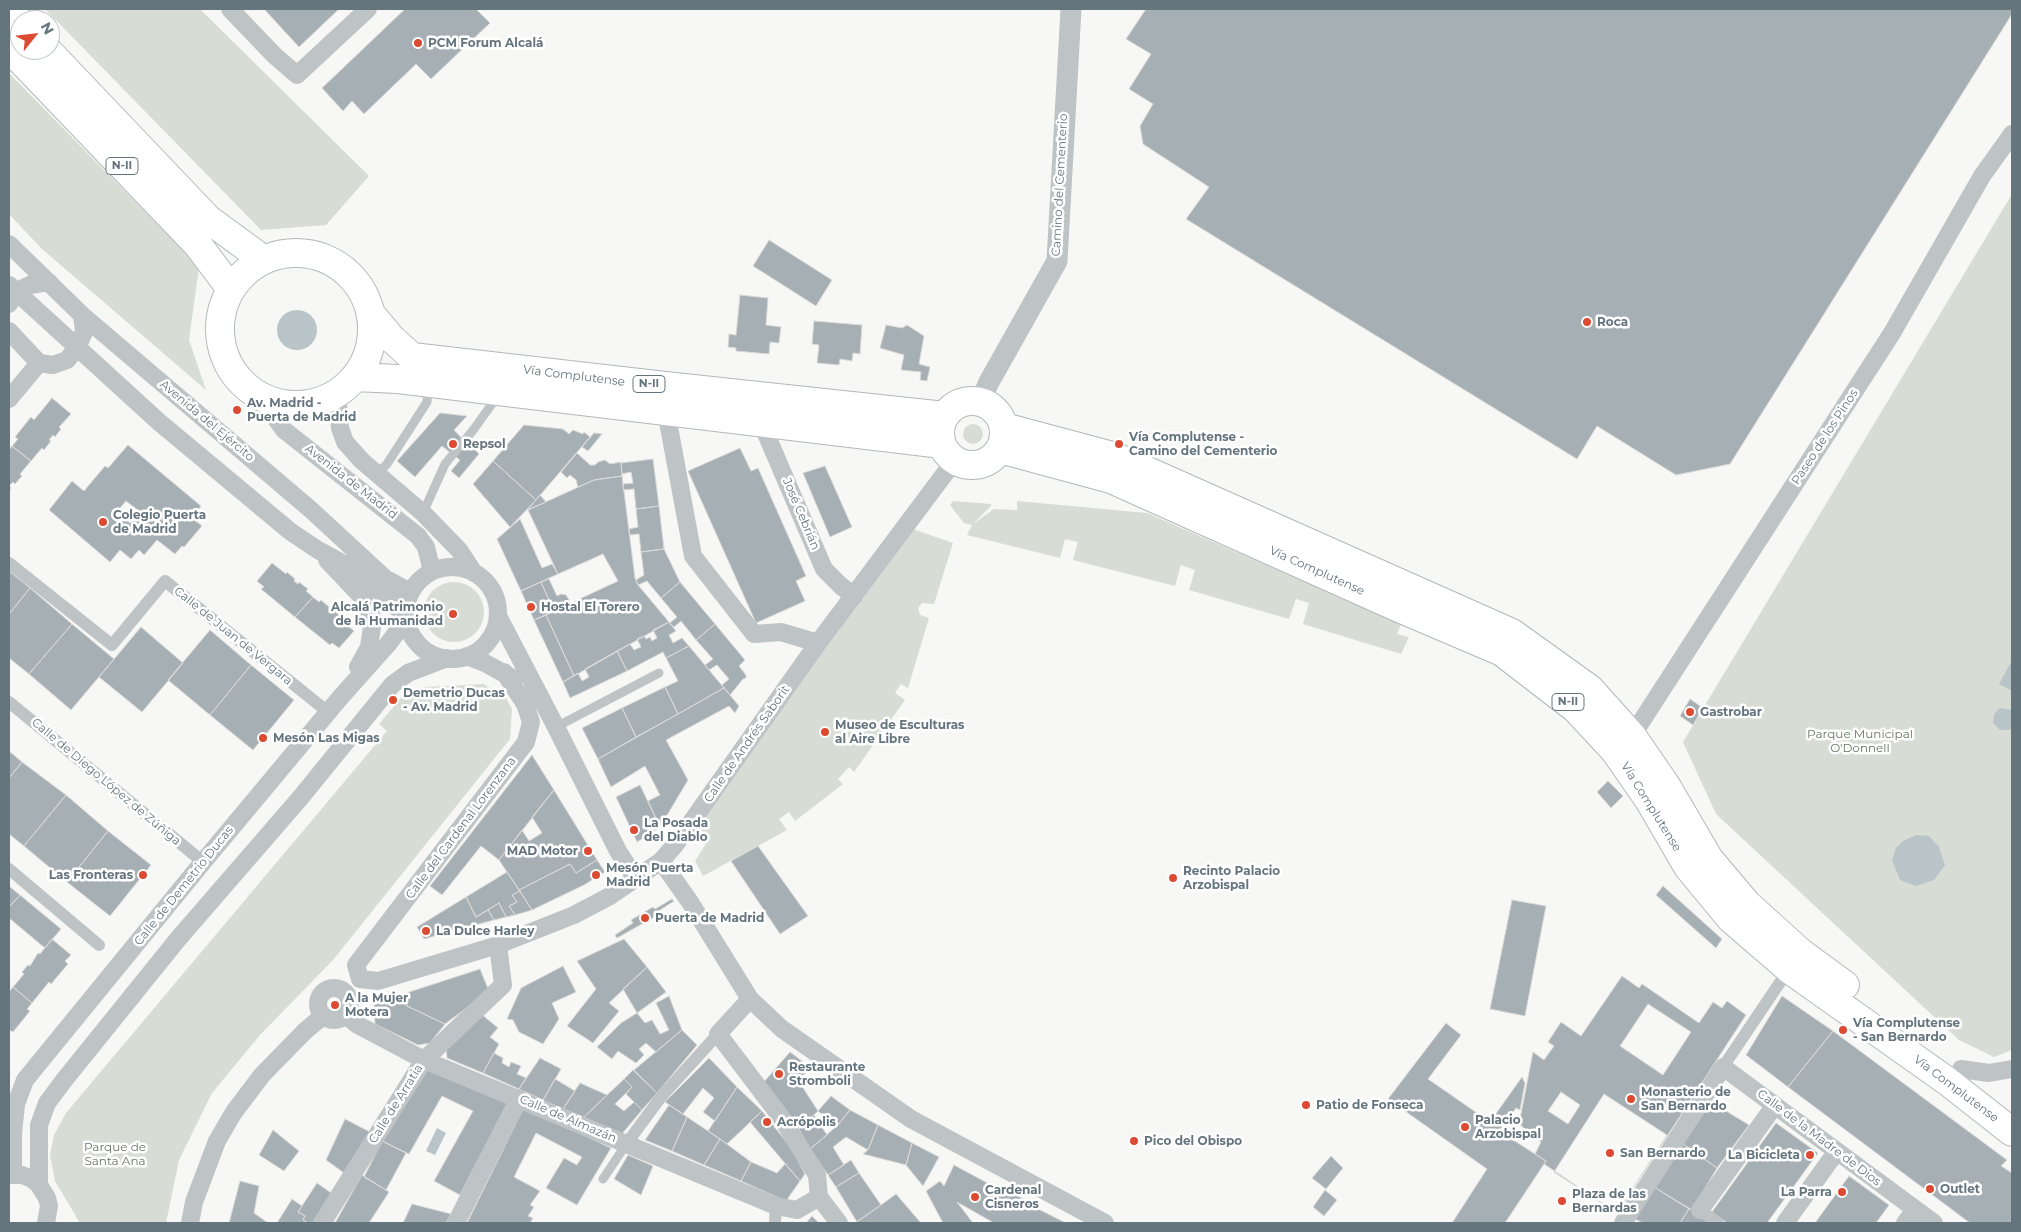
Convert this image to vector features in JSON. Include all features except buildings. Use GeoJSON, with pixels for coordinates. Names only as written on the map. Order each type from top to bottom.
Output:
{"type":"FeatureCollection","features":[{"type":"Feature","properties":{"kind":"main road","name":"N-II"},"geometry":{"type":"LineString","coordinates":[[9,48],[198,245],[231,289]]}},
{"type":"Feature","properties":{"kind":"main road","name":"N-II"},"geometry":{"type":"LineString","coordinates":[[57,60],[208,219],[264,260]]}},
{"type":"Feature","properties":{"kind":"main road","name":"N-II"},"geometry":{"type":"LineString","coordinates":[[295,252],[323,257],[346,270],[362,291],[371,314],[372,340],[366,360],[346,385],[313,403],[298,405],[279,403],[261,398],[243,383],[229,364],[221,342],[222,315],[231,289],[246,272],[264,260],[295,252]]}},
{"type":"Feature","properties":{"kind":"main road","name":"Vía Complutense"},"geometry":{"type":"LineString","coordinates":[[371,314],[391,338],[412,357],[945,416]]}},
{"type":"Feature","properties":{"kind":"main road","name":"Vía Complutense"},"geometry":{"type":"LineString","coordinates":[[346,385],[428,383],[501,391],[762,422],[949,452]]}},
{"type":"Feature","properties":{"kind":"main road"},"geometry":{"type":"LineString","coordinates":[[949,452],[941,424],[950,410],[962,403],[980,402],[994,410],[1002,438]]}},
{"type":"Feature","properties":{"kind":"main road","name":"N-II"},"geometry":{"type":"LineString","coordinates":[[949,452],[966,464],[983,463],[993,457],[1002,438]]}},
{"type":"Feature","properties":{"kind":"main road","name":"Vía Complutense"},"geometry":{"type":"LineString","coordinates":[[1002,438],[1116,457],[1512,633],[1590,689],[1632,736],[1667,787],[1709,859],[1747,904],[1800,952],[1961,1069],[2012,1111]]}},
{"type":"Feature","properties":{"kind":"main road","name":"Vía Complutense"},"geometry":{"type":"LineString","coordinates":[[1002,438],[1111,479],[1502,652],[1576,708],[1615,751],[1649,800],[1688,868],[1731,919],[1789,968],[1961,1091],[2012,1132]]}},
{"type":"Feature","properties":{"kind":"street"},"geometry":{"type":"LineString","coordinates":[[230,9],[274,55],[297,75],[368,9]]}},
{"type":"Feature","properties":{"kind":"street","name":"Camino del Cementerio"},"geometry":{"type":"LineString","coordinates":[[980,402],[989,382],[1057,261],[1071,9]]}},
{"type":"Feature","properties":{"kind":"street","name":"Paseo de los Pinos"},"geometry":{"type":"LineString","coordinates":[[1632,736],[1892,333],[1982,176],[2012,134]]}},
{"type":"Feature","properties":{"kind":"street","name":"Avenida del Ejército"},"geometry":{"type":"LineString","coordinates":[[9,244],[82,315],[310,509],[386,579],[410,592]]}},
{"type":"Feature","properties":{"kind":"street"},"geometry":{"type":"LineString","coordinates":[[49,282],[30,285],[11,294],[77,348],[158,422],[291,532],[318,550],[353,569],[390,600],[406,619]]}},
{"type":"Feature","properties":{"kind":"street"},"geometry":{"type":"LineString","coordinates":[[9,331],[39,363],[53,365],[67,360],[77,348],[84,332],[82,315]]}},
{"type":"Feature","properties":{"kind":"street"},"geometry":{"type":"LineString","coordinates":[[9,399],[39,363]]}},
{"type":"Feature","properties":{"kind":"street","name":"Avenida de Madrid"},"geometry":{"type":"LineString","coordinates":[[346,385],[339,419],[345,442],[356,455],[422,513],[459,550],[474,573]]}},
{"type":"Feature","properties":{"kind":"street","name":"Avenida de Madrid"},"geometry":{"type":"LineString","coordinates":[[261,398],[284,430],[418,536],[426,547],[432,571]]}},
{"type":"Feature","properties":{"kind":"street"},"geometry":{"type":"LineString","coordinates":[[666,411],[693,556],[754,634],[781,632],[818,643]]}},
{"type":"Feature","properties":{"kind":"street","name":"José Cebrián"},"geometry":{"type":"LineString","coordinates":[[762,422],[824,569],[854,596]]}},
{"type":"Feature","properties":{"kind":"street","name":"Calle de Andrés Saborit"},"geometry":{"type":"LineString","coordinates":[[360,978],[378,981],[498,945],[574,915],[636,880],[661,861],[675,845],[818,643],[854,596],[949,452]]}},
{"type":"Feature","properties":{"kind":"street"},"geometry":{"type":"LineString","coordinates":[[318,550],[362,598],[373,620],[369,647],[334,706]]}},
{"type":"Feature","properties":{"kind":"street","name":"Calle de Juan de Vergara"},"geometry":{"type":"LineString","coordinates":[[9,563],[112,645],[165,581],[334,706]]}},
{"type":"Feature","properties":{"kind":"street"},"geometry":{"type":"LineString","coordinates":[[39,1185],[39,1125],[47,1103],[64,1079],[178,939],[301,797],[392,685],[408,673],[447,658],[467,656],[479,650],[488,640],[495,629],[498,616],[497,603],[485,581],[474,573],[461,568],[446,567],[423,576],[410,592],[406,609],[406,619],[411,634],[420,646],[433,655],[447,658]]}},
{"type":"Feature","properties":{"kind":"street"},"geometry":{"type":"LineString","coordinates":[[498,616],[618,851],[636,880]]}},
{"type":"Feature","properties":{"kind":"street","name":"Calle de Demetrio Ducas"},"geometry":{"type":"LineString","coordinates":[[9,1174],[13,1164],[17,1082],[388,644],[406,619]]}},
{"type":"Feature","properties":{"kind":"street"},"geometry":{"type":"LineString","coordinates":[[467,656],[504,672],[527,688],[547,709]]}},
{"type":"Feature","properties":{"kind":"street","name":"Calle del Cardenal Lorenzana"},"geometry":{"type":"LineString","coordinates":[[360,978],[356,965],[526,742],[531,722],[525,704],[504,672]]}},
{"type":"Feature","properties":{"kind":"street","name":"Calle de Diego López de Zúñiga"},"geometry":{"type":"LineString","coordinates":[[9,702],[203,862]]}},
{"type":"Feature","properties":{"kind":"street"},"geometry":{"type":"LineString","coordinates":[[661,861],[690,902],[750,999],[782,1029],[911,1119],[972,1148],[1105,1223]]}},
{"type":"Feature","properties":{"kind":"street"},"geometry":{"type":"LineString","coordinates":[[9,869],[99,945]]}},
{"type":"Feature","properties":{"kind":"street","name":"Calle de Arratia"},"geometry":{"type":"LineString","coordinates":[[322,1223],[424,1060],[502,985],[498,945]]}},
{"type":"Feature","properties":{"kind":"street"},"geometry":{"type":"LineString","coordinates":[[1622,1223],[1789,968]]}},
{"type":"Feature","properties":{"kind":"street"},"geometry":{"type":"LineString","coordinates":[[330,988],[337,988],[348,996],[350,1002],[345,1015],[336,1020],[323,1016],[319,1010],[319,997],[330,988]]}},
{"type":"Feature","properties":{"kind":"street"},"geometry":{"type":"LineString","coordinates":[[627,1143],[661,1097],[750,999]]}},
{"type":"Feature","properties":{"kind":"street","name":"Calle de Almazán"},"geometry":{"type":"LineString","coordinates":[[345,1015],[358,1025],[424,1060],[627,1143],[776,1215],[797,1210],[819,1197]]}},
{"type":"Feature","properties":{"kind":"street"},"geometry":{"type":"LineString","coordinates":[[190,1223],[194,1202],[207,1167],[234,1112],[262,1074],[323,1016]]}},
{"type":"Feature","properties":{"kind":"street"},"geometry":{"type":"LineString","coordinates":[[718,1034],[781,1117],[816,1175],[819,1197],[839,1223]]}},
{"type":"Feature","properties":{"kind":"street","name":"Calle de la Madre de Dios"},"geometry":{"type":"LineString","coordinates":[[1723,1067],[1837,1151],[1910,1217],[1934,1223]]}},
{"type":"Feature","properties":{"kind":"street"},"geometry":{"type":"LineString","coordinates":[[1961,1069],[1989,1073],[2012,1069]]}},
{"type":"Feature","properties":{"kind":"street"},"geometry":{"type":"LineString","coordinates":[[456,1223],[519,1098]]}},
{"type":"Feature","properties":{"kind":"street"},"geometry":{"type":"LineString","coordinates":[[1718,1223],[1700,1210],[1776,1105]]}},
{"type":"Feature","properties":{"kind":"street"},"geometry":{"type":"LineString","coordinates":[[1785,1223],[1837,1151]]}},
{"type":"Feature","properties":{"kind":"street"},"geometry":{"type":"LineString","coordinates":[[9,1174],[22,1175],[39,1185],[47,1198],[47,1215],[60,1223]]}},
{"type":"Feature","properties":{"kind":"lane"},"geometry":{"type":"LineString","coordinates":[[377,474],[387,464],[427,402],[428,383]]}},
{"type":"Feature","properties":{"kind":"lane"},"geometry":{"type":"LineString","coordinates":[[422,513],[444,464],[474,429],[501,391]]}},
{"type":"Feature","properties":{"kind":"lane"},"geometry":{"type":"LineString","coordinates":[[556,727],[659,673]]}},
{"type":"Feature","properties":{"kind":"lane"},"geometry":{"type":"LineString","coordinates":[[602,1179],[627,1143]]}},
{"type":"Feature","properties":{"kind":"green space"},"geometry":{"type":"Polygon","coordinates":[[[200,9],[369,176],[326,225],[261,230],[60,24],[60,10],[46,10],[200,9]]]}},
{"type":"Feature","properties":{"kind":"green space"},"geometry":{"type":"Polygon","coordinates":[[[9,73],[199,267],[189,340],[206,390],[42,249],[9,214],[9,73]]]}},
{"type":"Feature","properties":{"kind":"green space","name":"Parque Municipal O'Donnell"},"geometry":{"type":"Polygon","coordinates":[[[2012,194],[2012,1050],[1994,1057],[1959,1040],[1716,814],[1683,742],[2012,194]]]}},
{"type":"Feature","properties":{"kind":"green space"},"geometry":{"type":"Polygon","coordinates":[[[973,424],[980,427],[983,434],[980,441],[973,444],[966,441],[963,434],[966,427],[973,424]]]}},
{"type":"Feature","properties":{"kind":"green space"},"geometry":{"type":"Polygon","coordinates":[[[953,501],[991,504],[973,524],[994,509],[1017,510],[1017,501],[1147,513],[1401,624],[1397,634],[1409,637],[1401,654],[1303,624],[1309,603],[1296,599],[1289,619],[1189,590],[1195,570],[1181,565],[1175,586],[1073,560],[1078,542],[1065,539],[1060,558],[967,535],[972,525],[964,523],[950,505],[953,501]]]}},
{"type":"Feature","properties":{"kind":"green space"},"geometry":{"type":"Polygon","coordinates":[[[910,528],[953,543],[934,604],[922,603],[918,608],[920,615],[929,618],[908,688],[901,684],[895,693],[905,700],[854,772],[849,767],[838,779],[843,784],[795,821],[789,812],[779,819],[787,830],[703,876],[695,861],[709,839],[696,824],[910,528]]]}},
{"type":"Feature","properties":{"kind":"green space"},"geometry":{"type":"Polygon","coordinates":[[[454,582],[471,587],[479,595],[484,612],[479,629],[471,637],[454,642],[437,637],[429,629],[424,612],[429,595],[437,587],[454,582]]]}},
{"type":"Feature","properties":{"kind":"green space","name":"Parque de Santa Ana"},"geometry":{"type":"Polygon","coordinates":[[[483,684],[505,696],[512,709],[510,739],[333,960],[260,1035],[212,1093],[179,1160],[166,1223],[80,1223],[55,1181],[50,1155],[54,1135],[66,1113],[387,731],[379,724],[406,692],[425,687],[483,684]]]}},
{"type":"Feature","properties":{"kind":"shaded area"},"geometry":{"type":"Polygon","coordinates":[[[297,310],[308,313],[314,319],[317,330],[314,341],[308,347],[297,350],[286,347],[280,341],[277,330],[280,319],[286,313],[297,310]]]}},
{"type":"Feature","properties":{"kind":"shaded area"},"geometry":{"type":"Polygon","coordinates":[[[2012,662],[2012,691],[1999,684],[2012,662]]]}},
{"type":"Feature","properties":{"kind":"shaded area"},"geometry":{"type":"Polygon","coordinates":[[[2000,708],[2012,710],[2012,728],[2010,730],[2000,730],[1993,723],[1994,714],[2000,708]]]}},
{"type":"Feature","properties":{"kind":"shaded area"},"geometry":{"type":"Polygon","coordinates":[[[1916,835],[1929,836],[1939,847],[1945,865],[1934,880],[1916,886],[1900,880],[1892,860],[1896,848],[1903,841],[1916,835]]]}},
{"type":"Feature","properties":{"kind":"shaded area"},"geometry":{"type":"Polygon","coordinates":[[[437,1128],[446,1133],[435,1155],[426,1151],[437,1128]]]}},
{"type":"Feature","properties":{"kind":"place","name":"PCM Forum Alcalá"},"geometry":{"type":"Point","coordinates":[418,43]}},
{"type":"Feature","properties":{"kind":"place","name":"Roca"},"geometry":{"type":"Point","coordinates":[1587,322]}},
{"type":"Feature","properties":{"kind":"place","name":"Av. Madrid - Puerta de Madrid"},"geometry":{"type":"Point","coordinates":[237,410]}},
{"type":"Feature","properties":{"kind":"place","name":"Repsol"},"geometry":{"type":"Point","coordinates":[453,444]}},
{"type":"Feature","properties":{"kind":"place","name":"Vía Complutense - Camino del Cementerio"},"geometry":{"type":"Point","coordinates":[1119,444]}},
{"type":"Feature","properties":{"kind":"place","name":"Colegio Puerta de Madrid"},"geometry":{"type":"Point","coordinates":[103,522]}},
{"type":"Feature","properties":{"kind":"place","name":"Hostal El Torero"},"geometry":{"type":"Point","coordinates":[531,607]}},
{"type":"Feature","properties":{"kind":"place","name":"Alcalá Patrimonio de la Humanidad"},"geometry":{"type":"Point","coordinates":[453,614]}},
{"type":"Feature","properties":{"kind":"place","name":"Demetrio Ducas - Av. Madrid"},"geometry":{"type":"Point","coordinates":[393,700]}},
{"type":"Feature","properties":{"kind":"place","name":"Gastrobar"},"geometry":{"type":"Point","coordinates":[1690,712]}},
{"type":"Feature","properties":{"kind":"place","name":"Museo de Esculturas al Aire Libre"},"geometry":{"type":"Point","coordinates":[825,732]}},
{"type":"Feature","properties":{"kind":"place","name":"Mesón Las Migas"},"geometry":{"type":"Point","coordinates":[263,738]}},
{"type":"Feature","properties":{"kind":"place","name":"La Posada del Diablo"},"geometry":{"type":"Point","coordinates":[634,830]}},
{"type":"Feature","properties":{"kind":"place","name":"MAD Motor"},"geometry":{"type":"Point","coordinates":[588,851]}},
{"type":"Feature","properties":{"kind":"place","name":"Las Fronteras"},"geometry":{"type":"Point","coordinates":[143,875]}},
{"type":"Feature","properties":{"kind":"place","name":"Mesón Puerta Madrid"},"geometry":{"type":"Point","coordinates":[596,875]}},
{"type":"Feature","properties":{"kind":"place","name":"Recinto Palacio Arzobispal"},"geometry":{"type":"Point","coordinates":[1173,878]}},
{"type":"Feature","properties":{"kind":"place","name":"Puerta de Madrid"},"geometry":{"type":"Point","coordinates":[645,918]}},
{"type":"Feature","properties":{"kind":"place","name":"La Dulce Harley"},"geometry":{"type":"Point","coordinates":[426,931]}},
{"type":"Feature","properties":{"kind":"place","name":"A la Mujer Motera"},"geometry":{"type":"Point","coordinates":[335,1005]}},
{"type":"Feature","properties":{"kind":"place","name":"Vía Complutense - San Bernardo"},"geometry":{"type":"Point","coordinates":[1843,1030]}},
{"type":"Feature","properties":{"kind":"place","name":"Restaurante Stromboli"},"geometry":{"type":"Point","coordinates":[779,1074]}},
{"type":"Feature","properties":{"kind":"place","name":"Monasterio de San Bernardo"},"geometry":{"type":"Point","coordinates":[1631,1099]}},
{"type":"Feature","properties":{"kind":"place","name":"Patio de Fonseca"},"geometry":{"type":"Point","coordinates":[1306,1105]}},
{"type":"Feature","properties":{"kind":"place","name":"Acrópolis"},"geometry":{"type":"Point","coordinates":[767,1122]}},
{"type":"Feature","properties":{"kind":"place","name":"Palacio Arzobispal"},"geometry":{"type":"Point","coordinates":[1465,1127]}},
{"type":"Feature","properties":{"kind":"place","name":"Pico del Obispo"},"geometry":{"type":"Point","coordinates":[1134,1141]}},
{"type":"Feature","properties":{"kind":"place","name":"San Bernardo"},"geometry":{"type":"Point","coordinates":[1610,1153]}},
{"type":"Feature","properties":{"kind":"place","name":"La Bicicleta"},"geometry":{"type":"Point","coordinates":[1810,1155]}},
{"type":"Feature","properties":{"kind":"place","name":"Outlet"},"geometry":{"type":"Point","coordinates":[1930,1189]}},
{"type":"Feature","properties":{"kind":"place","name":"La Parra"},"geometry":{"type":"Point","coordinates":[1842,1192]}},
{"type":"Feature","properties":{"kind":"place","name":"Cardenal Cisneros"},"geometry":{"type":"Point","coordinates":[975,1197]}},
{"type":"Feature","properties":{"kind":"place","name":"Plaza de las Bernardas"},"geometry":{"type":"Point","coordinates":[1562,1201]}}]}
